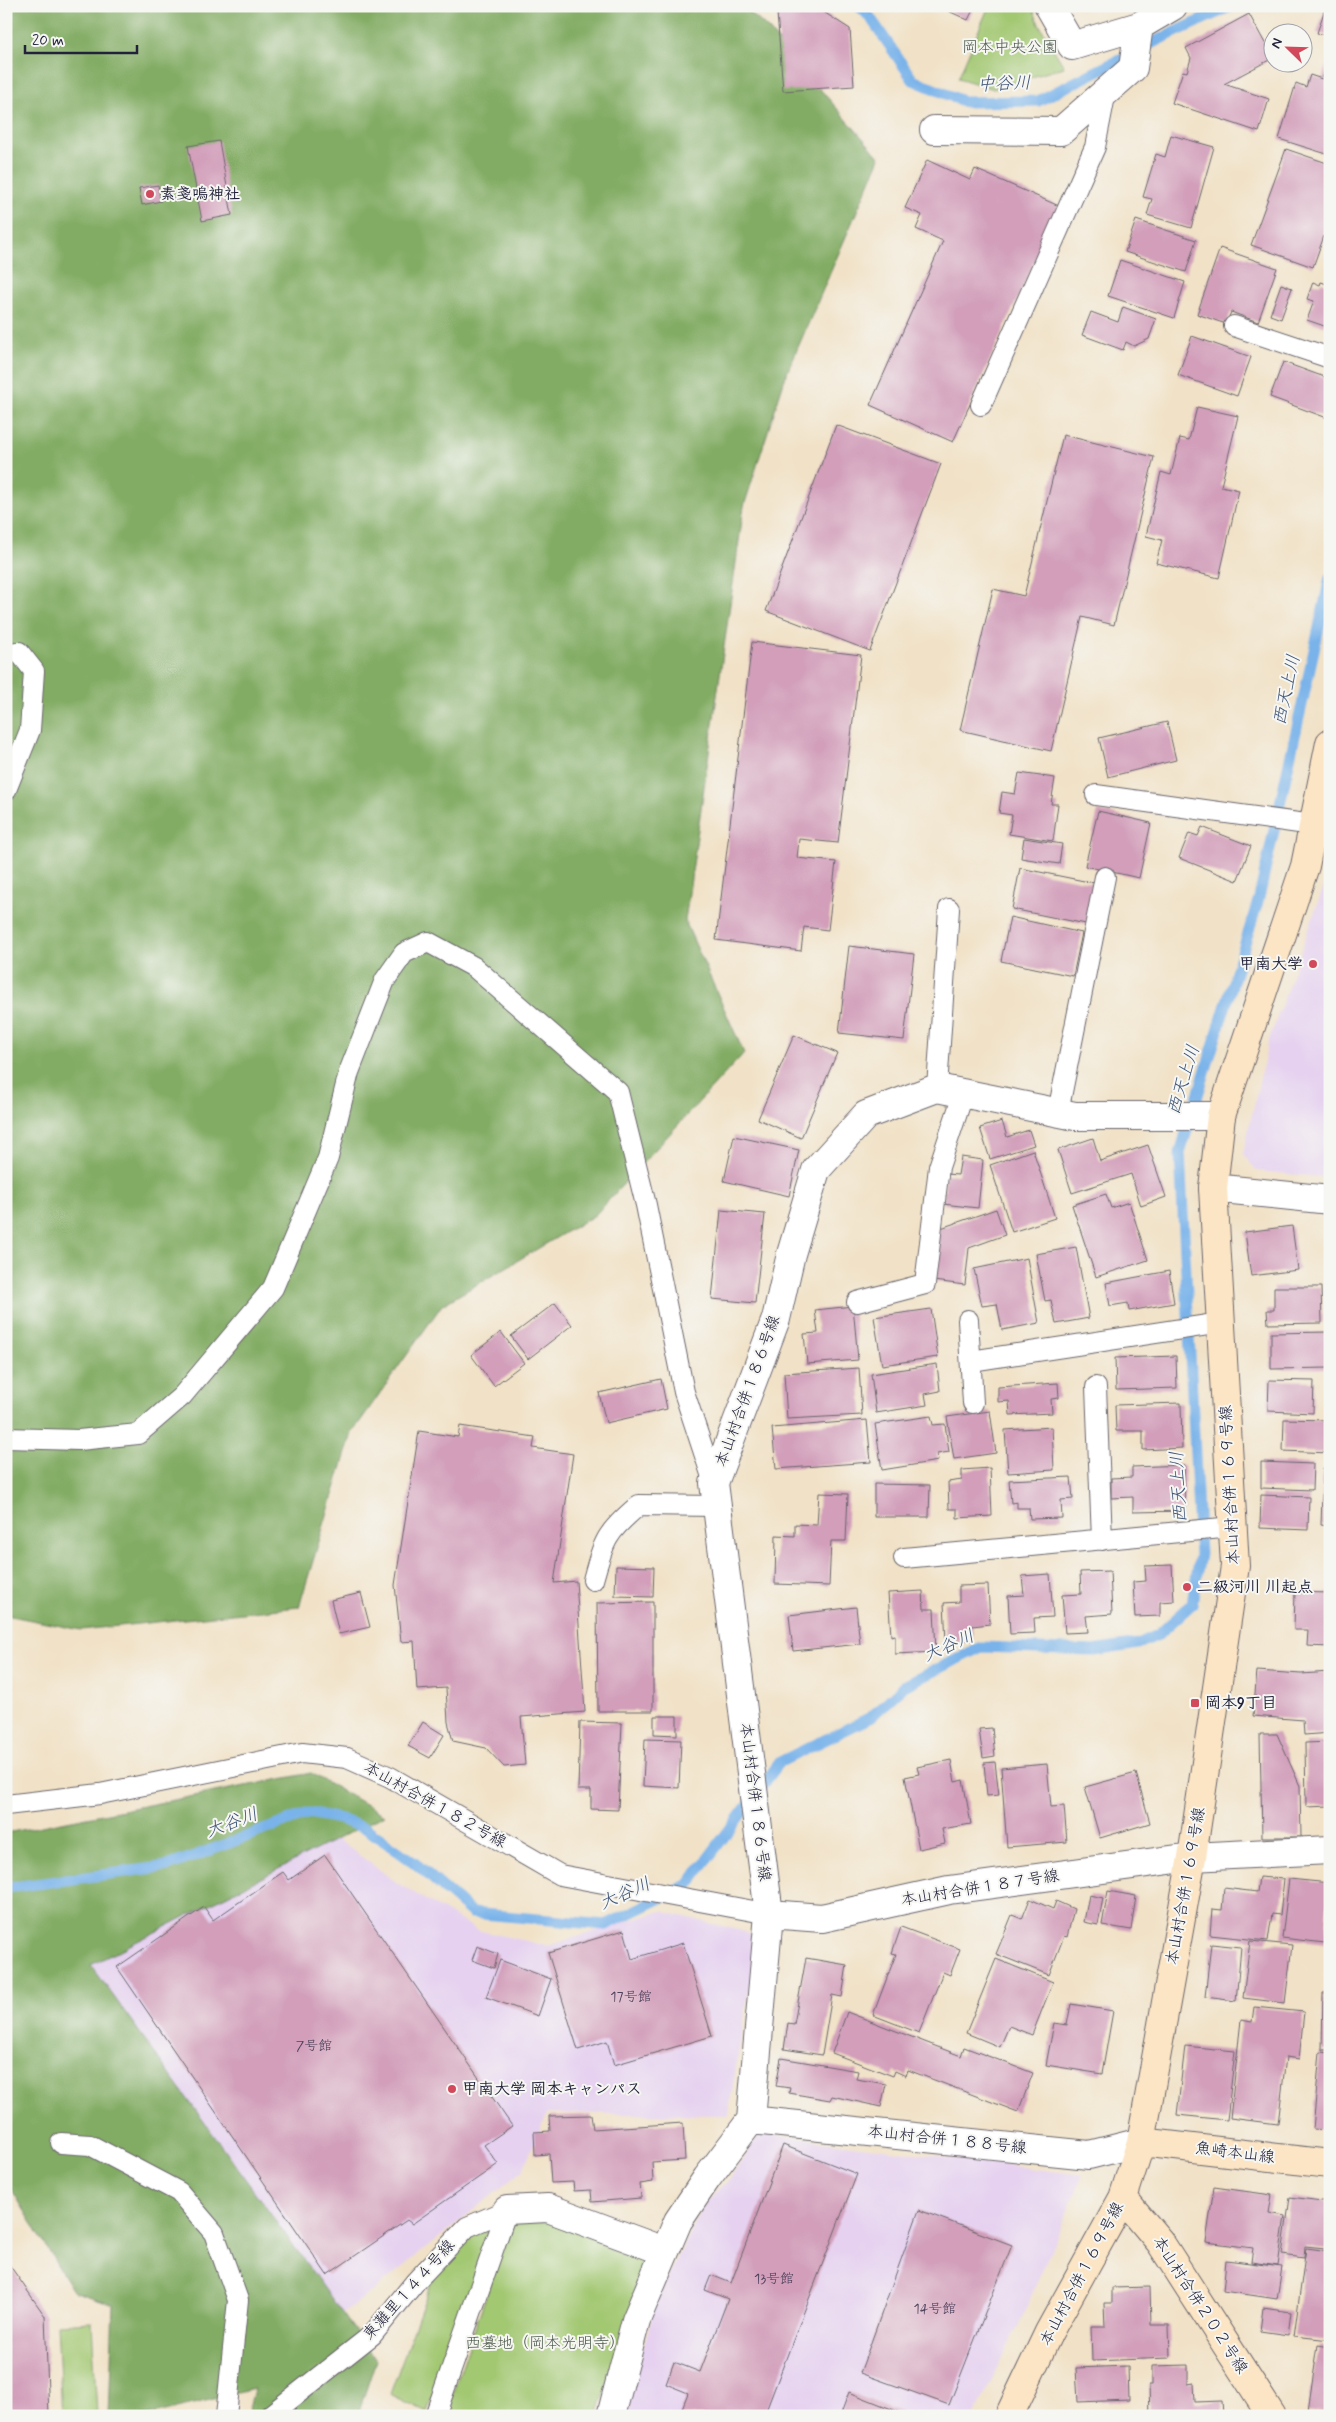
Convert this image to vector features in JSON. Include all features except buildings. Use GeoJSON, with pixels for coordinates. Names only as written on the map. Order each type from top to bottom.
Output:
{"type":"FeatureCollection","features":[{"type":"Feature","properties":{"kind":"street"},"geometry":{"type":"LineString","coordinates":[[1049,6],[1072,46],[1139,26],[1173,6]]}},
{"type":"Feature","properties":{"kind":"street"},"geometry":{"type":"LineString","coordinates":[[934,130],[1061,131],[1133,68],[1139,26]]}},
{"type":"Feature","properties":{"kind":"street","name":"本山村合併１６９号線"},"geometry":{"type":"LineString","coordinates":[[1009,2416],[1049,2332],[1123,2198],[1141,2142],[1192,1857],[1235,1566],[1213,1188],[1221,1116],[1305,866],[1330,743]]}},
{"type":"Feature","properties":{"kind":"street"},"geometry":{"type":"LineString","coordinates":[[937,1088],[1075,1116],[1221,1116]]}},
{"type":"Feature","properties":{"kind":"street","name":"本山村合併１８６号線"},"geometry":{"type":"LineString","coordinates":[[751,2120],[769,1914],[716,1494],[776,1319],[791,1254],[816,1170],[866,1115],[937,1088]]}},
{"type":"Feature","properties":{"kind":"street"},"geometry":{"type":"LineString","coordinates":[[1213,1188],[1330,1200]]}},
{"type":"Feature","properties":{"kind":"street","name":"本山村合併１８７号線"},"geometry":{"type":"LineString","coordinates":[[769,1914],[822,1918],[949,1890],[1192,1857],[1330,1850]]}},
{"type":"Feature","properties":{"kind":"street"},"geometry":{"type":"LineString","coordinates":[[611,2416],[636,2320],[664,2251],[682,2214],[751,2120]]}},
{"type":"Feature","properties":{"kind":"street","name":"本山村合併１８８号線"},"geometry":{"type":"LineString","coordinates":[[751,2120],[1089,2155],[1141,2142]]}},
{"type":"Feature","properties":{"kind":"street","name":"魚崎本山線"},"geometry":{"type":"LineString","coordinates":[[1141,2142],[1330,2164]]}},
{"type":"Feature","properties":{"kind":"street","name":"本山村合併２０２号線"},"geometry":{"type":"LineString","coordinates":[[1123,2198],[1160,2242],[1272,2416]]}},
{"type":"Feature","properties":{"kind":"street"},"geometry":{"type":"LineString","coordinates":[[507,2210],[548,2208],[664,2251]]}},
{"type":"Feature","properties":{"kind":"lane"},"geometry":{"type":"LineString","coordinates":[[981,405],[1095,147],[1106,91]]}},
{"type":"Feature","properties":{"kind":"lane"},"geometry":{"type":"LineString","coordinates":[[1234,326],[1330,358]]}},
{"type":"Feature","properties":{"kind":"lane"},"geometry":{"type":"LineString","coordinates":[[6,653],[20,652],[34,671],[30,730],[6,790]]}},
{"type":"Feature","properties":{"kind":"lane"},"geometry":{"type":"LineString","coordinates":[[1096,795],[1313,825]]}},
{"type":"Feature","properties":{"kind":"lane"},"geometry":{"type":"LineString","coordinates":[[1058,1112],[1105,877]]}},
{"type":"Feature","properties":{"kind":"lane"},"geometry":{"type":"LineString","coordinates":[[937,1088],[949,909]]}},
{"type":"Feature","properties":{"kind":"lane"},"geometry":{"type":"LineString","coordinates":[[6,1438],[79,1440],[138,1434],[188,1389],[273,1288],[328,1158],[349,1072],[385,980],[404,953],[428,942],[474,967],[618,1092],[646,1205],[684,1392],[716,1494],[639,1505],[617,1523],[603,1543],[593,1580]]}},
{"type":"Feature","properties":{"kind":"lane"},"geometry":{"type":"LineString","coordinates":[[857,1302],[925,1284],[939,1167],[964,1092]]}},
{"type":"Feature","properties":{"kind":"lane"},"geometry":{"type":"LineString","coordinates":[[968,1320],[973,1403]]}},
{"type":"Feature","properties":{"kind":"lane"},"geometry":{"type":"LineString","coordinates":[[971,1361],[1221,1323]]}},
{"type":"Feature","properties":{"kind":"lane"},"geometry":{"type":"LineString","coordinates":[[1096,1386],[1102,1540]]}},
{"type":"Feature","properties":{"kind":"lane"},"geometry":{"type":"LineString","coordinates":[[904,1558],[1233,1527]]}},
{"type":"Feature","properties":{"kind":"lane","name":"本山村合併１８２号線"},"geometry":{"type":"LineString","coordinates":[[6,1805],[100,1794],[302,1753],[347,1758],[390,1776],[560,1875],[769,1914]]}},
{"type":"Feature","properties":{"kind":"lane"},"geometry":{"type":"LineString","coordinates":[[61,2144],[90,2145],[179,2192],[214,2233],[238,2300],[226,2416]]}},
{"type":"Feature","properties":{"kind":"lane"},"geometry":{"type":"LineString","coordinates":[[435,2416],[507,2210]]}},
{"type":"Feature","properties":{"kind":"lane","name":"東灘里１４４号線"},"geometry":{"type":"LineString","coordinates":[[269,2416],[372,2336],[416,2281],[467,2227],[507,2210]]}},
{"type":"Feature","properties":{"kind":"shaded area","name":"甲南大学"},"geometry":{"type":"Polygon","coordinates":[[[1330,856],[1330,1178],[1257,1171],[1243,1154],[1268,1043],[1324,886],[1330,856]]]}},
{"type":"Feature","properties":{"kind":"shaded area","name":"甲南大学 岡本キャンパス"},"geometry":{"type":"Polygon","coordinates":[[[326,1831],[399,1884],[477,1930],[548,1946],[661,1911],[758,1935],[728,2115],[547,2113],[523,2170],[374,2290],[239,2390],[42,1934],[326,1831]]]}},
{"type":"Feature","properties":{"kind":"shaded area"},"geometry":{"type":"Polygon","coordinates":[[[760,2133],[1083,2175],[1023,2315],[975,2416],[623,2416],[656,2303],[679,2255],[706,2202],[730,2179],[760,2133]]]}},
{"type":"Feature","properties":{"kind":"green space"},"geometry":{"type":"Polygon","coordinates":[[[6,6],[743,6],[768,29],[880,158],[786,375],[744,506],[685,921],[744,1053],[595,1215],[442,1305],[352,1433],[299,1607],[81,1630],[6,1615],[6,6]]]}},
{"type":"Feature","properties":{"kind":"green space","name":"岡本中央公園"},"geometry":{"type":"Polygon","coordinates":[[[989,6],[1032,6],[1039,24],[1064,67],[994,89],[958,78],[989,6]]]}},
{"type":"Feature","properties":{"kind":"green space"},"geometry":{"type":"Polygon","coordinates":[[[311,1773],[384,1815],[91,1965],[376,2360],[359,2411],[351,2416],[247,2416],[254,2389],[145,2416],[109,2416],[113,2304],[73,2291],[6,2180],[6,1833],[311,1773]]]}},
{"type":"Feature","properties":{"kind":"green space","name":"西墓地（岡本光明寺）"},"geometry":{"type":"Polygon","coordinates":[[[551,2218],[647,2257],[597,2416],[445,2416],[511,2222],[551,2218]]]}},
{"type":"Feature","properties":{"kind":"green space"},"geometry":{"type":"Polygon","coordinates":[[[492,2229],[427,2412],[390,2394],[436,2269],[472,2234],[492,2229]]]}},
{"type":"Feature","properties":{"kind":"green space"},"geometry":{"type":"Polygon","coordinates":[[[92,2322],[97,2416],[62,2416],[57,2324],[92,2322]]]}},
{"type":"Feature","properties":{"kind":"waterway","name":"中谷川"},"geometry":{"type":"LineString","coordinates":[[859,6],[870,17],[913,80],[965,102],[1038,101],[1158,40],[1232,6]]}},
{"type":"Feature","properties":{"kind":"waterway","name":"大谷川"},"geometry":{"type":"LineString","coordinates":[[6,1888],[168,1866],[309,1813],[340,1819],[367,1829],[416,1864],[472,1913],[606,1925],[688,1885],[780,1762],[871,1717],[904,1686],[981,1647],[1094,1651],[1138,1644],[1158,1635],[1192,1604],[1200,1554],[1180,1153],[1259,898],[1330,578]]}},
{"type":"Feature","properties":{"kind":"place","name":"素戔嗚神社"},"geometry":{"type":"Point","coordinates":[150,194]}},
{"type":"Feature","properties":{"kind":"place","name":"甲南大学"},"geometry":{"type":"Point","coordinates":[1313,964]}},
{"type":"Feature","properties":{"kind":"place","name":"二級河川 川起点"},"geometry":{"type":"Point","coordinates":[1187,1587]}},
{"type":"Feature","properties":{"kind":"place","name":"岡本9丁目"},"geometry":{"type":"Point","coordinates":[1195,1703]}},
{"type":"Feature","properties":{"kind":"place","name":"甲南大学 岡本キャンパス"},"geometry":{"type":"Point","coordinates":[452,2089]}},
{"type":"Feature","properties":{"kind":"water label","name":"西天上川"},"geometry":{"type":"Point","coordinates":[1287,690]}},
{"type":"Feature","properties":{"kind":"water label","name":"西天上川"},"geometry":{"type":"Point","coordinates":[1184,1080]}},
{"type":"Feature","properties":{"kind":"water label","name":"西天上川"},"geometry":{"type":"Point","coordinates":[1179,1487]}}]}
